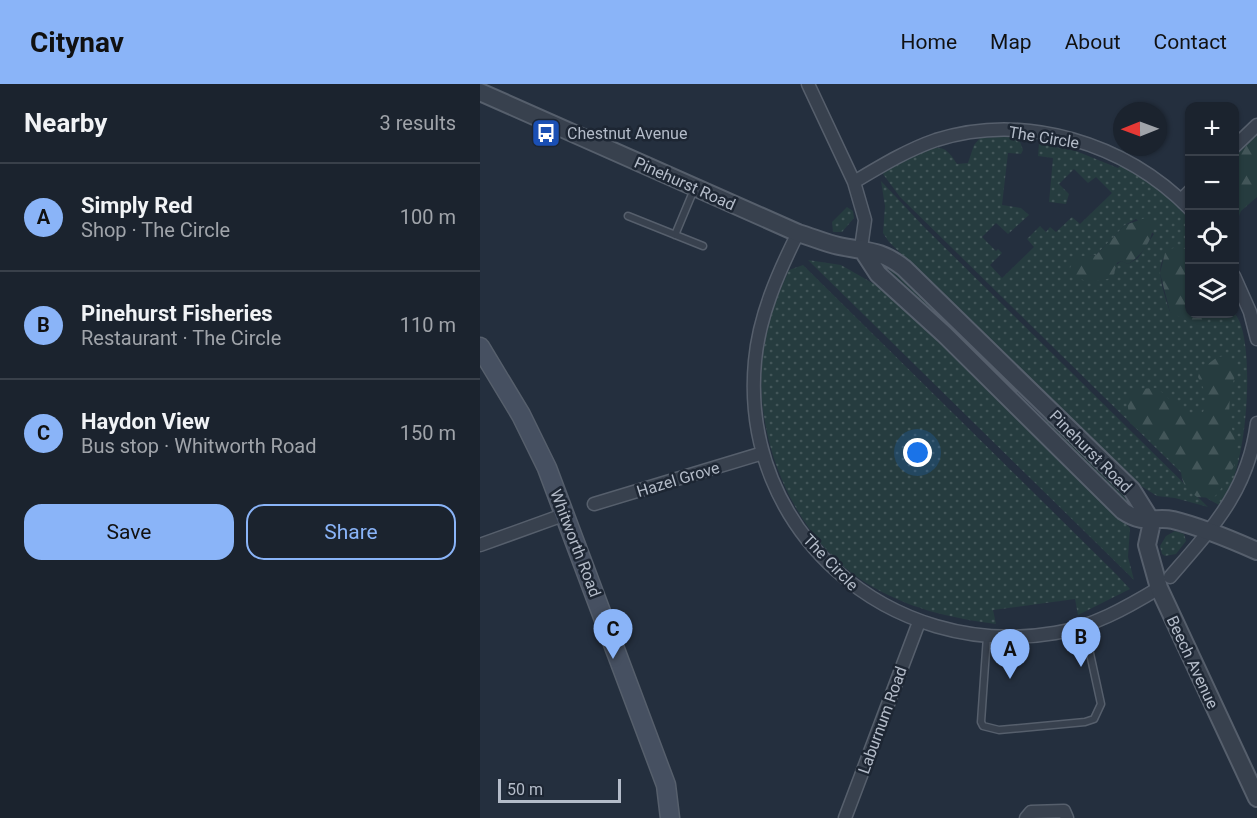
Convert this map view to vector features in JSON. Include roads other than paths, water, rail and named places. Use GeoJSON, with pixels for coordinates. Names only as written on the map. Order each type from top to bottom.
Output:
{"type":"FeatureCollection","features":[{"type":"Feature","properties":{"kind":"main road","name":"Whitworth Road"},"geometry":{"type":"LineString","coordinates":[[480,347],[535,441],[566,514],[666,785],[669,818]]}},
{"type":"Feature","properties":{"kind":"street"},"geometry":{"type":"LineString","coordinates":[[808,84],[854,182],[865,220],[861,248]]}},
{"type":"Feature","properties":{"kind":"street","name":"Pinehurst Road"},"geometry":{"type":"LineString","coordinates":[[480,92],[798,233],[832,244],[883,254],[904,268],[1132,490],[1152,522]]}},
{"type":"Feature","properties":{"kind":"street"},"geometry":{"type":"LineString","coordinates":[[1239,142],[1257,125]]}},
{"type":"Feature","properties":{"kind":"street","name":"The Circle"},"geometry":{"type":"LineString","coordinates":[[854,182],[904,153],[939,140],[987,130],[1015,130],[1057,136],[1101,148],[1136,166],[1185,199]]}},
{"type":"Feature","properties":{"kind":"street","name":"The Circle"},"geometry":{"type":"LineString","coordinates":[[798,233],[771,294],[758,344],[754,386],[763,453],[769,472],[790,515],[829,564],[877,603],[919,622],[987,636],[1039,635],[1083,626],[1164,583],[1209,532],[1241,485],[1248,468],[1257,423]]}},
{"type":"Feature","properties":{"kind":"street","name":"Pinehurst Road"},"geometry":{"type":"LineString","coordinates":[[861,248],[878,274],[978,368],[1123,511],[1131,516],[1152,522],[1170,520],[1257,551]]}},
{"type":"Feature","properties":{"kind":"street"},"geometry":{"type":"LineString","coordinates":[[1239,287],[1250,312],[1257,339]]}},
{"type":"Feature","properties":{"kind":"street"},"geometry":{"type":"LineString","coordinates":[[978,368],[992,353]]}},
{"type":"Feature","properties":{"kind":"street"},"geometry":{"type":"LineString","coordinates":[[1023,413],[1038,398]]}},
{"type":"Feature","properties":{"kind":"street","name":"Hazel Grove"},"geometry":{"type":"LineString","coordinates":[[594,504],[763,453]]}},
{"type":"Feature","properties":{"kind":"street"},"geometry":{"type":"LineString","coordinates":[[480,545],[566,514]]}},
{"type":"Feature","properties":{"kind":"street","name":"Beech Avenue"},"geometry":{"type":"LineString","coordinates":[[1152,522],[1146,545],[1257,798]]}},
{"type":"Feature","properties":{"kind":"street","name":"Laburnum Road"},"geometry":{"type":"LineString","coordinates":[[845,818],[919,622]]}},
{"type":"Feature","properties":{"kind":"street"},"geometry":{"type":"LineString","coordinates":[[1026,818],[1031,812],[1058,809],[1064,811],[1067,818]]}},
{"type":"Feature","properties":{"kind":"lane"},"geometry":{"type":"LineString","coordinates":[[675,235],[695,187]]}},
{"type":"Feature","properties":{"kind":"lane"},"geometry":{"type":"LineString","coordinates":[[628,216],[703,246]]}},
{"type":"Feature","properties":{"kind":"lane"},"geometry":{"type":"LineString","coordinates":[[987,636],[981,722],[983,726],[999,730],[1085,722],[1094,719],[1101,704],[1083,626]]}},
{"type":"Feature","properties":{"kind":"place","name":"Chestnut Avenue"},"geometry":{"type":"Point","coordinates":[546,133]}},
{"type":"Feature","properties":{"kind":"place","name":"Haydon View"},"geometry":{"type":"Point","coordinates":[613,659]}},
{"type":"Feature","properties":{"kind":"place","name":"Pinehurst Fisheries"},"geometry":{"type":"Point","coordinates":[1081,667]}},
{"type":"Feature","properties":{"kind":"place","name":"Simply Red"},"geometry":{"type":"Point","coordinates":[1010,679]}}]}
